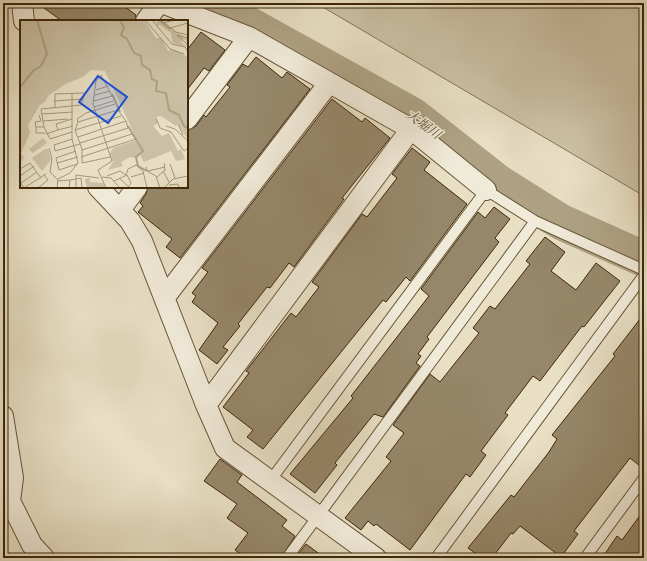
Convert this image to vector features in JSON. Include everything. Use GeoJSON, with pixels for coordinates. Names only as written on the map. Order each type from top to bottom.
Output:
{"type":"FeatureCollection","features":[{"type":"Feature","properties":{"kind":"street"},"geometry":{"type":"LineString","coordinates":[[22,3],[24,20]]}},
{"type":"Feature","properties":{"kind":"street"},"geometry":{"type":"LineString","coordinates":[[147,20],[161,3],[249,37],[411,129],[486,190]]}},
{"type":"Feature","properties":{"kind":"street"},"geometry":{"type":"LineString","coordinates":[[188,119],[249,37]]}},
{"type":"Feature","properties":{"kind":"street"},"geometry":{"type":"LineString","coordinates":[[165,297],[330,83]]}},
{"type":"Feature","properties":{"kind":"street"},"geometry":{"type":"LineString","coordinates":[[206,405],[411,129]]}},
{"type":"Feature","properties":{"kind":"street"},"geometry":{"type":"LineString","coordinates":[[99,188],[130,221],[142,241],[206,405],[225,448],[376,558]]}},
{"type":"Feature","properties":{"kind":"street"},"geometry":{"type":"LineString","coordinates":[[120,210],[136,188]]}},
{"type":"Feature","properties":{"kind":"street"},"geometry":{"type":"LineString","coordinates":[[3,416],[14,478],[7,503],[32,545],[44,558]]}},
{"type":"Feature","properties":{"kind":"lane"},"geometry":{"type":"LineString","coordinates":[[270,481],[486,190],[535,221],[644,270]]}},
{"type":"Feature","properties":{"kind":"lane"},"geometry":{"type":"LineString","coordinates":[[287,558],[535,221]]}},
{"type":"Feature","properties":{"kind":"lane"},"geometry":{"type":"LineString","coordinates":[[436,558],[644,275]]}},
{"type":"Feature","properties":{"kind":"lane"},"geometry":{"type":"LineString","coordinates":[[585,558],[644,478]]}},
{"type":"Feature","properties":{"kind":"shaded area"},"geometry":{"type":"Polygon","coordinates":[[[316,3],[644,3],[644,196],[316,3]]]}},
{"type":"Feature","properties":{"kind":"building"},"geometry":{"type":"Polygon","coordinates":[[[37,3],[120,3],[136,15],[135,20],[61,20],[37,3]]]}},
{"type":"Feature","properties":{"kind":"building"},"geometry":{"type":"Polygon","coordinates":[[[201,32],[225,50],[209,71],[204,68],[188,89],[188,49],[201,32]]]}},
{"type":"Feature","properties":{"kind":"building"},"geometry":{"type":"Polygon","coordinates":[[[256,57],[282,78],[287,72],[310,89],[180,258],[166,247],[172,239],[138,212],[143,206],[140,203],[146,194],[148,188],[188,188],[188,130],[196,126],[204,115],[206,117],[230,87],[227,85],[243,64],[248,67],[256,57]]]}},
{"type":"Feature","properties":{"kind":"building"},"geometry":{"type":"Polygon","coordinates":[[[332,99],[362,122],[365,118],[390,138],[342,198],[344,199],[294,267],[289,263],[270,288],[267,287],[238,324],[240,326],[223,347],[228,350],[217,364],[199,350],[218,323],[192,302],[196,296],[192,293],[208,272],[202,268],[332,99]]]}},
{"type":"Feature","properties":{"kind":"building"},"geometry":{"type":"Polygon","coordinates":[[[412,148],[430,162],[424,170],[467,204],[410,281],[406,277],[386,302],[383,300],[263,449],[247,437],[253,430],[223,407],[249,373],[246,371],[291,313],[296,317],[319,287],[312,282],[362,214],[367,217],[397,178],[392,174],[412,148]]]}},
{"type":"Feature","properties":{"kind":"building"},"geometry":{"type":"Polygon","coordinates":[[[494,207],[510,219],[495,238],[499,242],[427,337],[429,339],[418,354],[421,356],[416,363],[420,366],[383,417],[374,414],[335,463],[337,465],[315,493],[290,474],[353,398],[351,396],[429,296],[421,289],[478,212],[485,218],[494,207]]]}},
{"type":"Feature","properties":{"kind":"building"},"geometry":{"type":"Polygon","coordinates":[[[545,237],[565,252],[551,271],[576,290],[596,263],[620,281],[584,327],[582,326],[540,381],[533,376],[505,413],[508,415],[481,451],[486,455],[470,477],[466,474],[410,550],[376,524],[374,526],[368,521],[361,530],[345,518],[391,461],[386,457],[404,433],[393,425],[430,374],[440,382],[479,333],[473,328],[490,306],[495,309],[530,264],[526,261],[545,237]]]}},
{"type":"Feature","properties":{"kind":"building"},"geometry":{"type":"Polygon","coordinates":[[[644,314],[644,469],[630,458],[574,531],[578,534],[561,557],[520,526],[513,534],[511,533],[492,558],[482,558],[468,548],[511,495],[514,497],[549,452],[557,439],[552,435],[615,356],[613,354],[644,314]]]}},
{"type":"Feature","properties":{"kind":"building"},"geometry":{"type":"Polygon","coordinates":[[[220,459],[242,475],[237,482],[287,520],[282,526],[295,536],[281,558],[246,558],[235,550],[248,533],[227,518],[237,504],[204,481],[220,459]]]}},
{"type":"Feature","properties":{"kind":"building"},"geometry":{"type":"Polygon","coordinates":[[[644,510],[644,558],[602,558],[617,536],[622,540],[644,510]]]}},
{"type":"Feature","properties":{"kind":"building"},"geometry":{"type":"Polygon","coordinates":[[[306,544],[325,558],[295,558],[306,544]]]}},
{"type":"Feature","properties":{"kind":"waterway","name":"大堀川"},"geometry":{"type":"LineString","coordinates":[[194,3],[246,23],[412,115],[499,183],[561,222],[644,259]]}}]}
